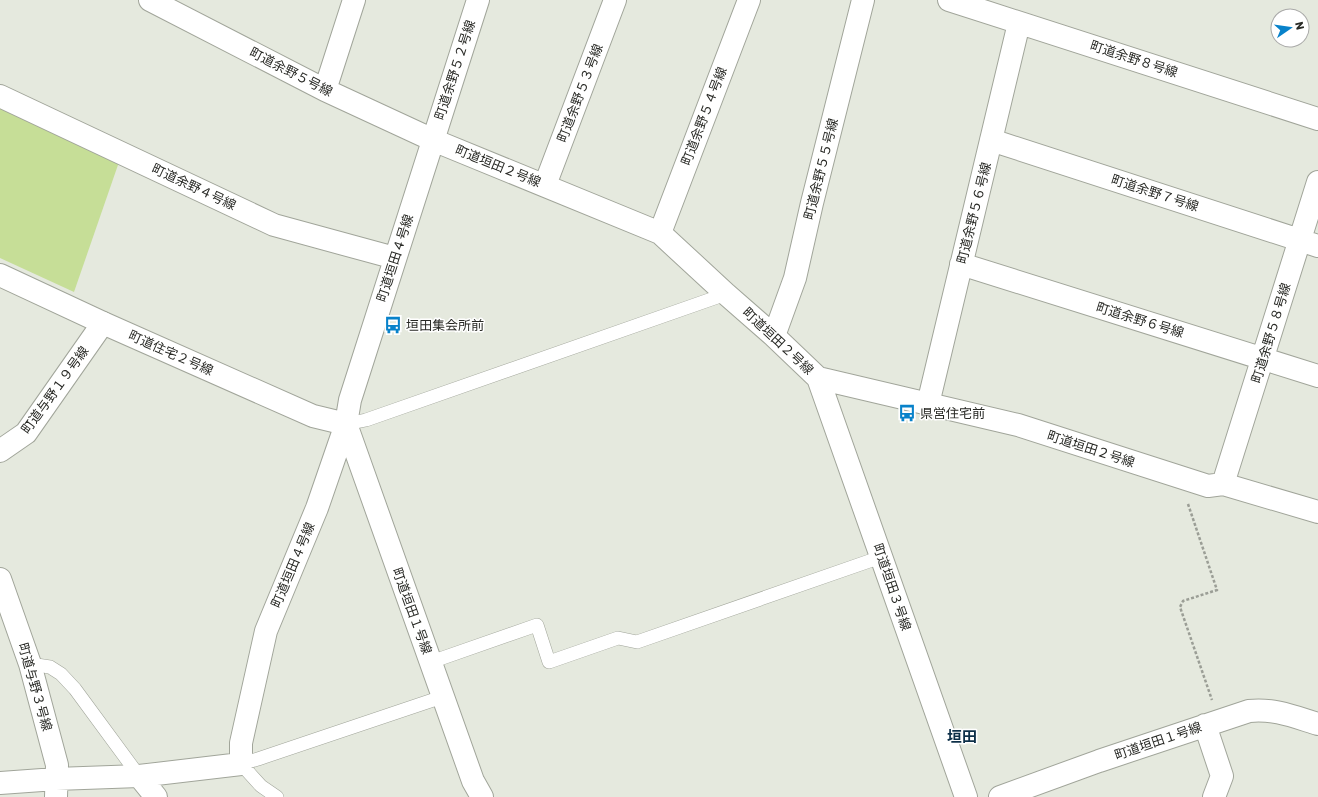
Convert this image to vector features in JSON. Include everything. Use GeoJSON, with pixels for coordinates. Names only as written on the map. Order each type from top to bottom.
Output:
{"type":"FeatureCollection","features":[{"type":"Feature","properties":{"kind":"street","name":"町道余野５号線"},"geometry":{"type":"LineString","coordinates":[[150,0],[180,7],[325,90],[433,140]]}},
{"type":"Feature","properties":{"kind":"street"},"geometry":{"type":"LineString","coordinates":[[325,90],[354,0]]}},
{"type":"Feature","properties":{"kind":"street","name":"町道余野５２号線"},"geometry":{"type":"LineString","coordinates":[[433,140],[478,0]]}},
{"type":"Feature","properties":{"kind":"street","name":"町道余野５３号線"},"geometry":{"type":"LineString","coordinates":[[545,185],[616,0]]}},
{"type":"Feature","properties":{"kind":"street","name":"町道余野５４号線"},"geometry":{"type":"LineString","coordinates":[[660,233],[749,0]]}},
{"type":"Feature","properties":{"kind":"street","name":"町道余野５５号線"},"geometry":{"type":"LineString","coordinates":[[774,336],[795,278],[812,203],[863,0]]}},
{"type":"Feature","properties":{"kind":"street","name":"町道余野８号線"},"geometry":{"type":"LineString","coordinates":[[949,0],[1318,119]]}},
{"type":"Feature","properties":{"kind":"street","name":"町道余野５６号線"},"geometry":{"type":"LineString","coordinates":[[928,404],[1019,23]]}},
{"type":"Feature","properties":{"kind":"street","name":"町道余野４号線"},"geometry":{"type":"LineString","coordinates":[[0,96],[274,225],[395,258]]}},
{"type":"Feature","properties":{"kind":"street","name":"町道垣田２号線"},"geometry":{"type":"LineString","coordinates":[[433,140],[660,233],[818,378],[1018,425],[1208,486],[1223,484],[1318,512]]}},
{"type":"Feature","properties":{"kind":"street","name":"町道垣田４号線"},"geometry":{"type":"LineString","coordinates":[[241,764],[241,743],[266,631],[317,508],[346,424],[350,400],[433,140]]}},
{"type":"Feature","properties":{"kind":"street","name":"町道余野７号線"},"geometry":{"type":"LineString","coordinates":[[991,140],[1309,243]]}},
{"type":"Feature","properties":{"kind":"street","name":"町道余野５８号線"},"geometry":{"type":"LineString","coordinates":[[1223,484],[1263,359],[1309,243],[1318,182]]}},
{"type":"Feature","properties":{"kind":"street","name":"町道余野６号線"},"geometry":{"type":"LineString","coordinates":[[961,264],[1318,376]]}},
{"type":"Feature","properties":{"kind":"street","name":"町道住宅２号線"},"geometry":{"type":"LineString","coordinates":[[0,275],[103,323],[313,416],[346,424]]}},
{"type":"Feature","properties":{"kind":"street","name":"町道与野１９号線"},"geometry":{"type":"LineString","coordinates":[[0,451],[26,434],[103,323]]}},
{"type":"Feature","properties":{"kind":"street","name":"町道垣田３号線"},"geometry":{"type":"LineString","coordinates":[[818,378],[966,797]]}},
{"type":"Feature","properties":{"kind":"street","name":"町道垣田１号線"},"geometry":{"type":"LineString","coordinates":[[346,424],[431,662],[442,697],[473,781],[482,797]]}},
{"type":"Feature","properties":{"kind":"street","name":"町道与野３号線"},"geometry":{"type":"LineString","coordinates":[[0,579],[30,664],[57,765],[56,788]]}},
{"type":"Feature","properties":{"kind":"street","name":"町道垣田１号線"},"geometry":{"type":"LineString","coordinates":[[1000,797],[1241,713],[1258,709],[1279,712],[1318,724]]}},
{"type":"Feature","properties":{"kind":"street"},"geometry":{"type":"LineString","coordinates":[[1212,723],[1222,776],[1214,797]]}},
{"type":"Feature","properties":{"kind":"street"},"geometry":{"type":"LineString","coordinates":[[0,783],[56,788],[139,776],[241,764]]}},
{"type":"Feature","properties":{"kind":"street"},"geometry":{"type":"LineString","coordinates":[[139,776],[156,797]]}},
{"type":"Feature","properties":{"kind":"lane"},"geometry":{"type":"LineString","coordinates":[[346,424],[366,420],[726,294]]}},
{"type":"Feature","properties":{"kind":"lane"},"geometry":{"type":"LineString","coordinates":[[431,662],[537,625],[549,662],[618,638],[637,642],[881,557]]}},
{"type":"Feature","properties":{"kind":"lane"},"geometry":{"type":"LineString","coordinates":[[30,664],[50,667],[61,674],[75,689],[139,776]]}},
{"type":"Feature","properties":{"kind":"lane"},"geometry":{"type":"LineString","coordinates":[[278,797],[260,786],[241,764],[442,697]]}},
{"type":"Feature","properties":{"kind":"path"},"geometry":{"type":"LineString","coordinates":[[1179,477],[1217,590],[1183,602],[1180,607],[1212,723]]}},
{"type":"Feature","properties":{"kind":"green space"},"geometry":{"type":"Polygon","coordinates":[[[0,105],[119,162],[74,292],[0,258],[0,105]]]}},
{"type":"Feature","properties":{"kind":"place","name":"垣田集会所前"},"geometry":{"type":"Point","coordinates":[393,325]}},
{"type":"Feature","properties":{"kind":"place","name":"県営住宅前"},"geometry":{"type":"Point","coordinates":[907,413]}},
{"type":"Feature","properties":{"kind":"district","name":"垣田"},"geometry":{"type":"Point","coordinates":[962,737]}}]}
